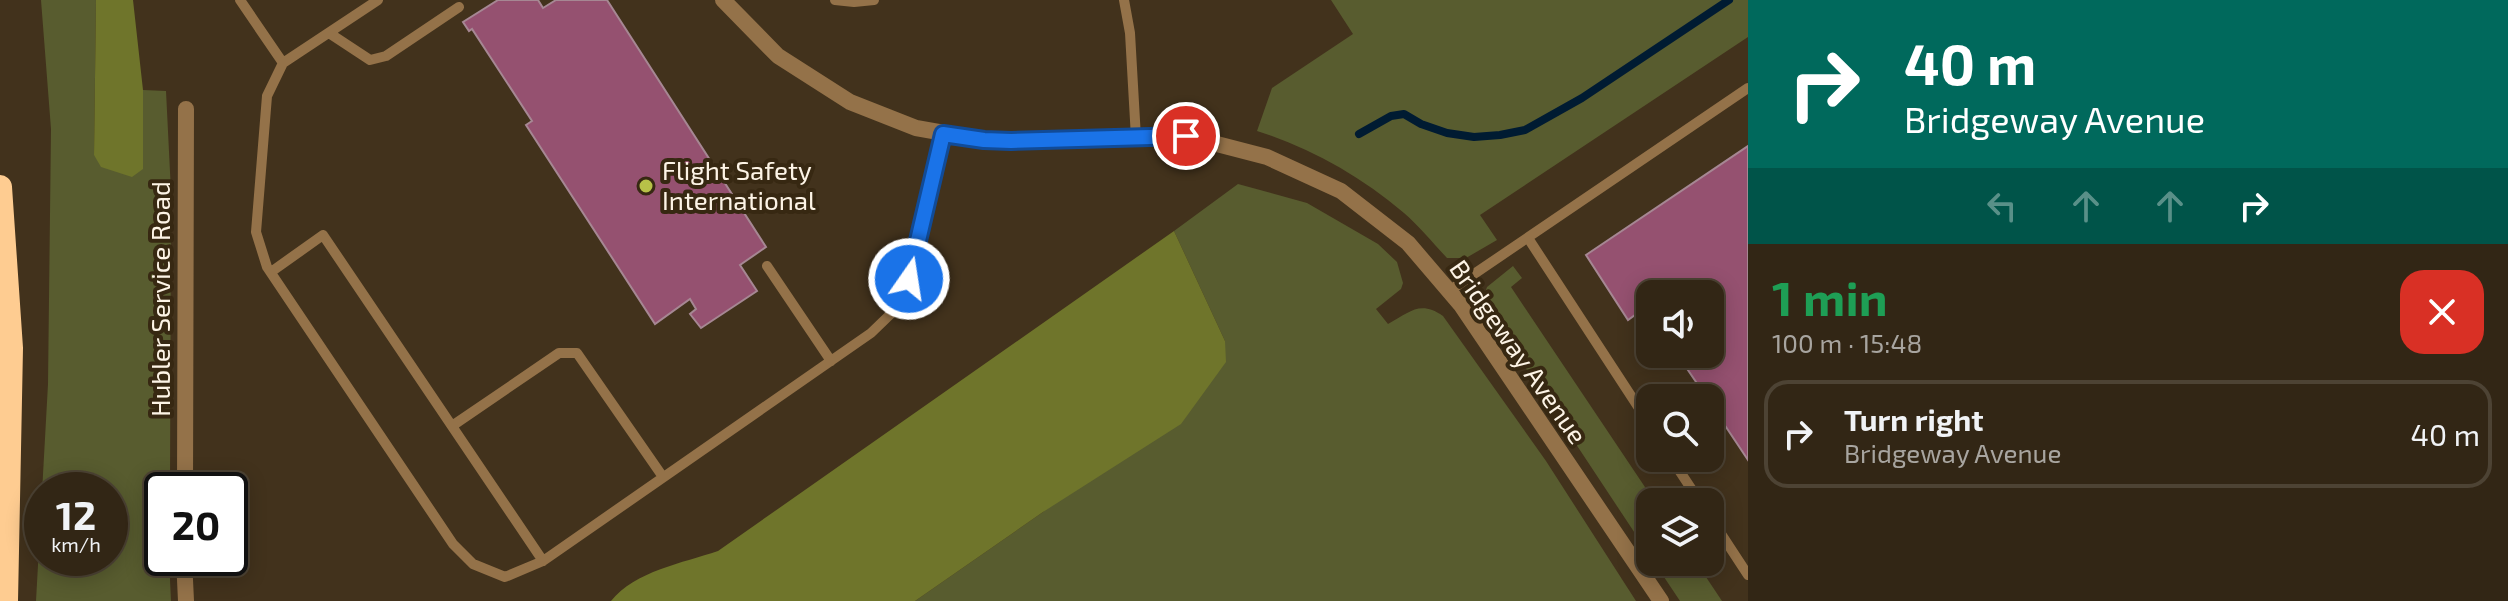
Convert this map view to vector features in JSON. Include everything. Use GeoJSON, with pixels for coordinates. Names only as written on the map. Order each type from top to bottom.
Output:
{"type":"FeatureCollection","features":[{"type":"Feature","properties":{"kind":"highway"},"geometry":{"type":"LineString","coordinates":[[0,187],[11,348],[6,601]]}},
{"type":"Feature","properties":{"kind":"street","name":"Bridgeway Avenue"},"geometry":{"type":"LineString","coordinates":[[723,0],[778,56],[850,102],[916,128],[984,140],[1186,136],[1267,157],[1341,191],[1408,243],[1461,305],[1661,601]]}},
{"type":"Feature","properties":{"kind":"street","name":"Hubler Service Road"},"geometry":{"type":"LineString","coordinates":[[185,472],[186,109]]}},
{"type":"Feature","properties":{"kind":"street"},"geometry":{"type":"LineString","coordinates":[[185,576],[186,601]]}},
{"type":"Feature","properties":{"kind":"lane"},"geometry":{"type":"LineString","coordinates":[[240,0],[283,63]]}},
{"type":"Feature","properties":{"kind":"lane"},"geometry":{"type":"LineString","coordinates":[[378,0],[283,63],[267,96],[256,232],[271,272],[453,544],[473,564],[505,577],[543,561],[871,333],[900,305],[943,134]]}},
{"type":"Feature","properties":{"kind":"lane"},"geometry":{"type":"LineString","coordinates":[[835,0],[874,0]]}},
{"type":"Feature","properties":{"kind":"lane"},"geometry":{"type":"LineString","coordinates":[[1124,0],[1130,33],[1136,138]]}},
{"type":"Feature","properties":{"kind":"lane"},"geometry":{"type":"LineString","coordinates":[[329,33],[370,60],[386,56],[459,7]]}},
{"type":"Feature","properties":{"kind":"lane"},"geometry":{"type":"LineString","coordinates":[[1449,291],[1748,88]]}},
{"type":"Feature","properties":{"kind":"lane"},"geometry":{"type":"LineString","coordinates":[[271,272],[323,235],[543,561]]}},
{"type":"Feature","properties":{"kind":"lane"},"geometry":{"type":"LineString","coordinates":[[1528,238],[1636,404]]}},
{"type":"Feature","properties":{"kind":"lane"},"geometry":{"type":"LineString","coordinates":[[767,266],[831,361]]}},
{"type":"Feature","properties":{"kind":"lane"},"geometry":{"type":"LineString","coordinates":[[452,426],[559,353],[577,353],[663,477]]}},
{"type":"Feature","properties":{"kind":"lane"},"geometry":{"type":"LineString","coordinates":[[1724,538],[1748,575]]}},
{"type":"Feature","properties":{"kind":"green space"},"geometry":{"type":"Polygon","coordinates":[[[41,0],[96,0],[94,155],[143,169],[143,90],[166,91],[171,192],[170,472],[144,472],[144,576],[170,576],[171,601],[36,601],[37,576],[128,576],[128,472],[43,472],[48,384],[51,129],[41,0]]]}},
{"type":"Feature","properties":{"kind":"green space"},"geometry":{"type":"Polygon","coordinates":[[[96,0],[133,0],[143,90],[143,169],[132,177],[101,167],[94,155],[96,0]]]}},
{"type":"Feature","properties":{"kind":"green space"},"geometry":{"type":"Polygon","coordinates":[[[1331,0],[1748,0],[1748,37],[1480,215],[1497,240],[1466,258],[1447,258],[1410,218],[1370,187],[1316,155],[1257,131],[1272,88],[1353,34],[1331,0]]]}},
{"type":"Feature","properties":{"kind":"green space"},"geometry":{"type":"Polygon","coordinates":[[[1238,184],[1307,203],[1378,244],[1397,262],[1403,283],[1401,289],[1376,309],[1388,324],[1421,308],[1443,316],[1546,461],[1636,601],[915,601],[1043,512],[1225,341],[1174,231],[1238,184]]]}},
{"type":"Feature","properties":{"kind":"green space"},"geometry":{"type":"Polygon","coordinates":[[[1174,231],[1225,341],[1226,362],[1181,424],[1043,512],[915,601],[611,601],[646,575],[718,551],[1174,231]]]}},
{"type":"Feature","properties":{"kind":"green space"},"geometry":{"type":"Polygon","coordinates":[[[1513,266],[1522,278],[1511,287],[1646,488],[1636,488],[1636,535],[1482,302],[1487,287],[1513,266]]]}},
{"type":"Feature","properties":{"kind":"green space"},"geometry":{"type":"Polygon","coordinates":[[[1663,576],[1705,576],[1722,601],[1680,601],[1663,576]]]}},
{"type":"Feature","properties":{"kind":"building","name":"Flight Safety International"},"geometry":{"type":"Polygon","coordinates":[[[498,0],[538,0],[543,8],[556,0],[607,0],[766,247],[740,265],[757,291],[701,328],[690,314],[696,309],[690,299],[655,324],[526,125],[532,121],[472,29],[469,31],[463,22],[498,0]]]}},
{"type":"Feature","properties":{"kind":"building"},"geometry":{"type":"Polygon","coordinates":[[[1748,146],[1748,460],[1724,424],[1724,384],[1697,384],[1687,368],[1724,368],[1724,280],[1636,280],[1636,314],[1628,320],[1586,255],[1748,146]]]}},
{"type":"Feature","properties":{"kind":"waterway"},"geometry":{"type":"LineString","coordinates":[[1359,134],[1391,116],[1404,114],[1447,133],[1474,137],[1525,130],[1582,98],[1729,0]]}},
{"type":"Feature","properties":{"kind":"place","name":"Flight Safety International"},"geometry":{"type":"Point","coordinates":[646,186]}},
{"type":"Feature","properties":{"kind":"route"},"geometry":{"type":"LineString","coordinates":[[909,279],[943,134],[1011,141],[1186,136]]}}]}
